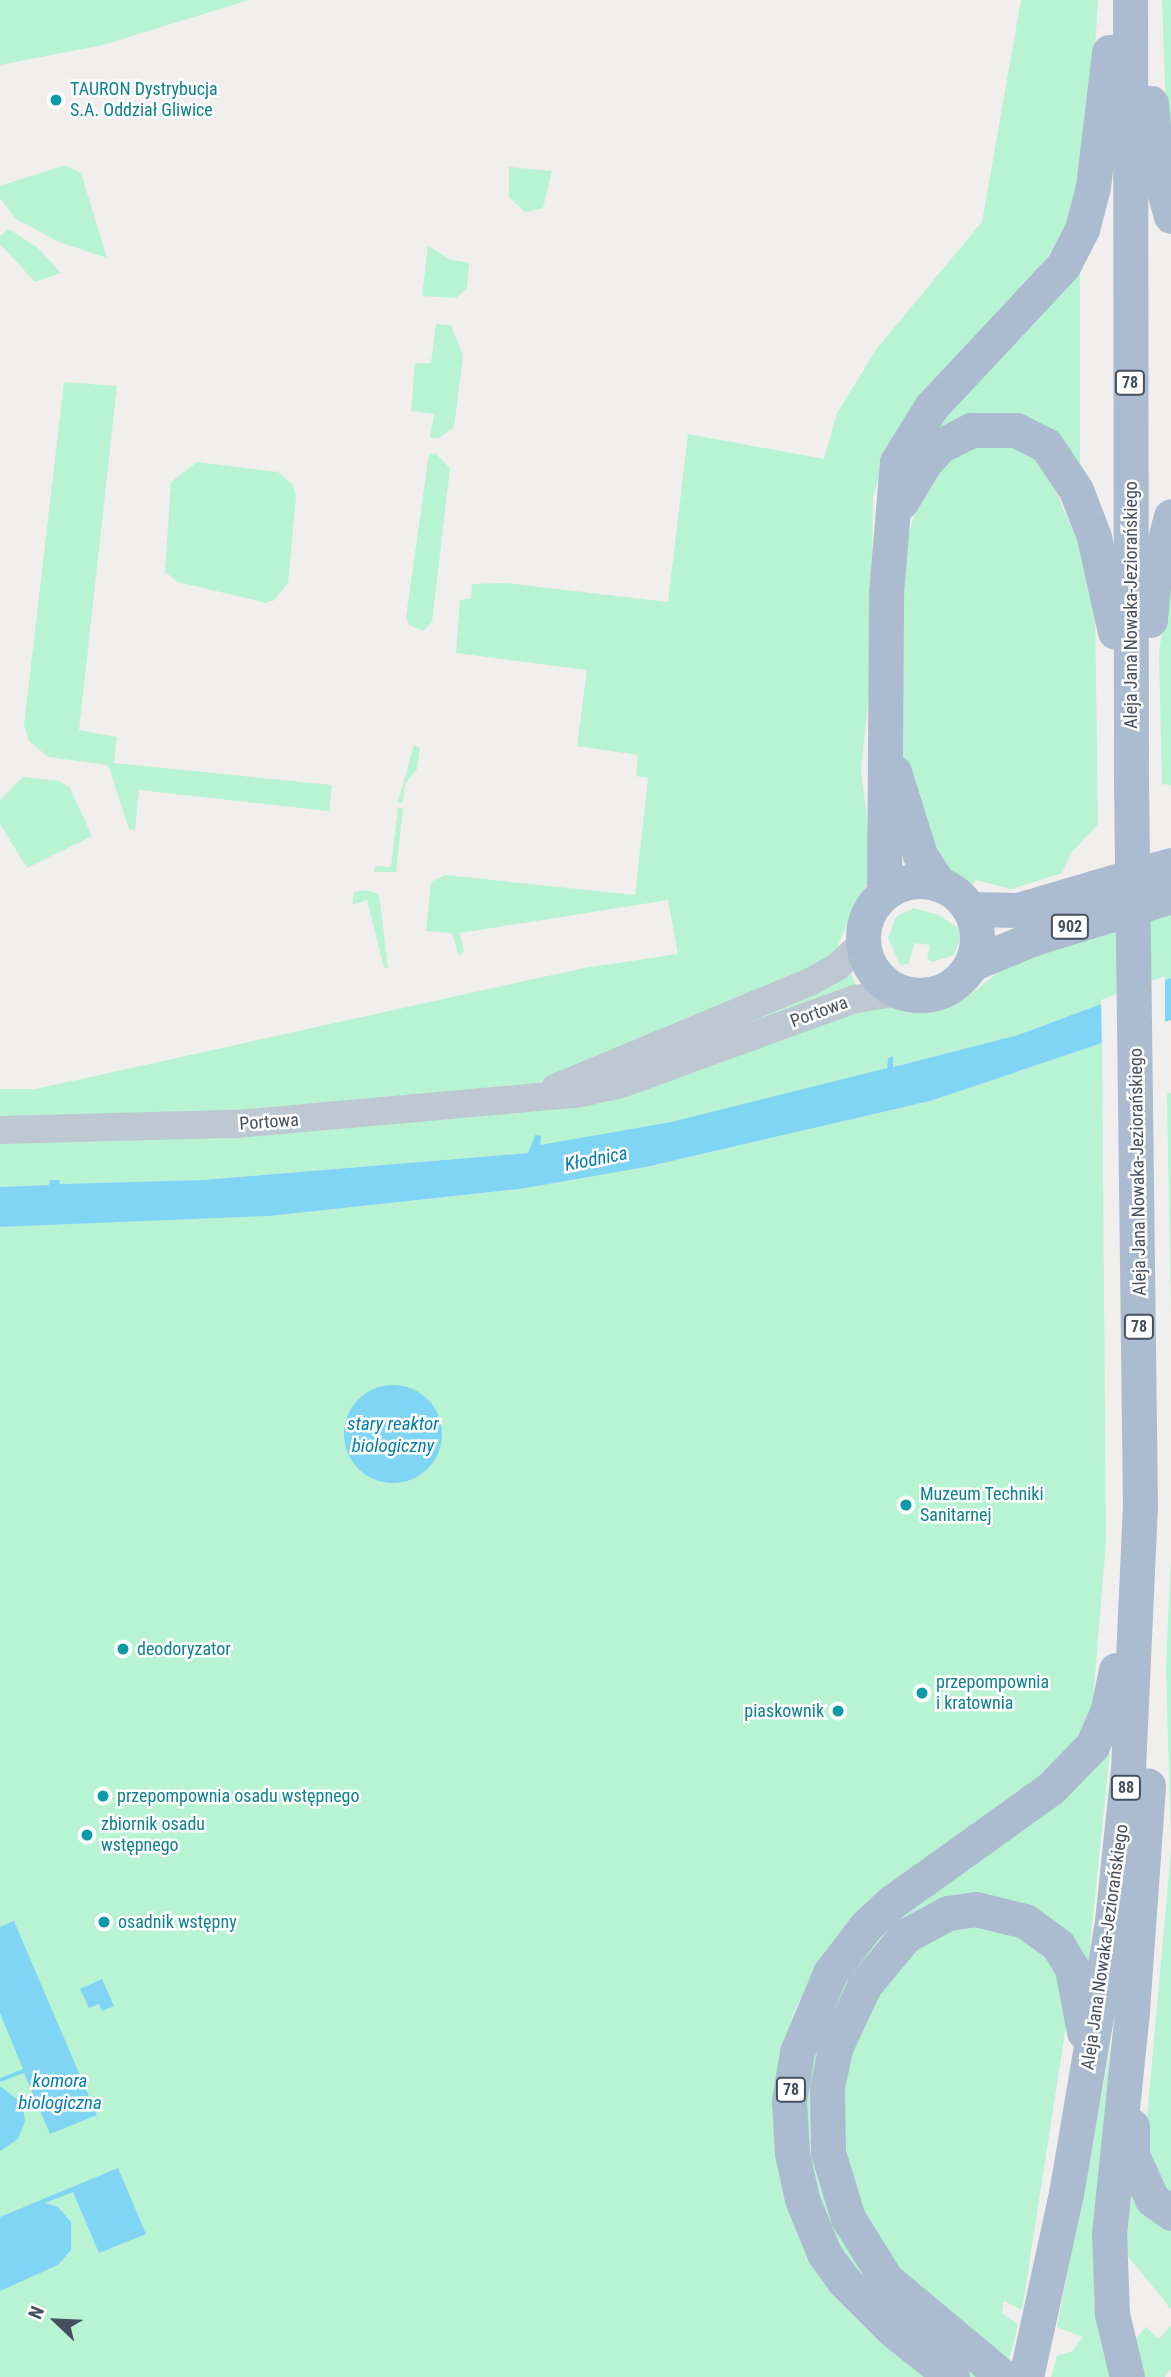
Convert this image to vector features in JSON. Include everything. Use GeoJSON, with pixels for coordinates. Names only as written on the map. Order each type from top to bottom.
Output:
{"type":"FeatureCollection","features":[{"type":"Feature","properties":{"kind":"main road"},"geometry":{"type":"LineString","coordinates":[[884,894],[885,742],[892,521],[897,462],[931,407],[1036,300],[1063,266],[1082,229],[1104,116],[1114,0]]}},
{"type":"Feature","properties":{"kind":"main road","name":"Aleja Jana Nowaka-Jeziorańskiego"},"geometry":{"type":"LineString","coordinates":[[1026,2377],[1040,2319],[1089,2066],[1112,1921],[1128,1769],[1140,1507],[1139,1147],[1131,795],[1130,0]]}},
{"type":"Feature","properties":{"kind":"main road"},"geometry":{"type":"LineString","coordinates":[[1146,0],[1156,162],[1171,216]]}},
{"type":"Feature","properties":{"kind":"main road"},"geometry":{"type":"LineString","coordinates":[[892,521],[925,462],[954,437],[996,427],[1016,430],[1046,445],[1076,490],[1106,584],[1131,795]]}},
{"type":"Feature","properties":{"kind":"main road"},"geometry":{"type":"LineString","coordinates":[[1131,795],[1147,669],[1153,585],[1171,516]]}},
{"type":"Feature","properties":{"kind":"main road"},"geometry":{"type":"LineString","coordinates":[[885,742],[920,855],[939,884],[970,909],[977,946],[971,964]]}},
{"type":"Feature","properties":{"kind":"main road","name":"902"},"geometry":{"type":"LineString","coordinates":[[970,909],[1018,910],[1171,865]]}},
{"type":"Feature","properties":{"kind":"main road"},"geometry":{"type":"LineString","coordinates":[[901,992],[882,981],[869,964],[863,943],[868,916],[884,894],[911,883],[939,884]]}},
{"type":"Feature","properties":{"kind":"main road","name":"902"},"geometry":{"type":"LineString","coordinates":[[901,992],[928,995],[945,989],[971,964],[1034,938],[1171,896]]}},
{"type":"Feature","properties":{"kind":"main road","name":"78"},"geometry":{"type":"LineString","coordinates":[[1127,2377],[1112,2314],[1108,2263],[1132,2010],[1150,1721],[1151,1550],[1140,1507]]}},
{"type":"Feature","properties":{"kind":"main road","name":"78"},"geometry":{"type":"LineString","coordinates":[[951,2377],[893,2330],[844,2281],[824,2253],[802,2199],[792,2152],[789,2101],[797,2052],[830,1973],[866,1926],[892,1902],[1050,1789],[1092,1746],[1107,1713],[1140,1507]]}},
{"type":"Feature","properties":{"kind":"main road"},"geometry":{"type":"LineString","coordinates":[[1003,2377],[886,2279],[848,2218],[828,2152],[827,2087],[835,2048],[864,1986],[905,1936],[948,1913],[976,1909],[1025,1921],[1058,1945],[1072,1968],[1089,2066]]}},
{"type":"Feature","properties":{"kind":"main road"},"geometry":{"type":"LineString","coordinates":[[1132,2010],[1132,2155],[1152,2199],[1171,2213]]}},
{"type":"Feature","properties":{"kind":"street","name":"Portowa"},"geometry":{"type":"LineString","coordinates":[[537,1097],[810,982],[837,967],[863,943]]}},
{"type":"Feature","properties":{"kind":"street","name":"Portowa"},"geometry":{"type":"LineString","coordinates":[[0,1130],[237,1124],[537,1097],[621,1084],[855,999],[901,992]]}},
{"type":"Feature","properties":{"kind":"green space"},"geometry":{"type":"Polygon","coordinates":[[[0,0],[249,0],[103,45],[0,65],[0,0]]]}},
{"type":"Feature","properties":{"kind":"green space"},"geometry":{"type":"Polygon","coordinates":[[[1021,0],[1098,0],[1091,117],[1066,230],[1031,281],[889,446],[873,497],[871,676],[861,769],[871,853],[868,881],[838,944],[867,1010],[901,1004],[946,1005],[965,999],[1006,966],[1171,910],[1171,978],[1018,1035],[892,1067],[892,1056],[888,1057],[887,1068],[671,1122],[539,1146],[535,1135],[529,1153],[203,1180],[59,1184],[59,1180],[50,1185],[0,1187],[0,1089],[36,1089],[584,968],[678,954],[668,900],[460,933],[464,951],[459,957],[452,933],[426,931],[431,882],[445,875],[635,895],[648,778],[636,776],[638,755],[577,746],[587,670],[456,653],[460,600],[471,598],[472,584],[505,583],[668,602],[688,434],[824,459],[837,413],[878,347],[982,222],[1021,0]]]}},
{"type":"Feature","properties":{"kind":"green space"},"geometry":{"type":"Polygon","coordinates":[[[1162,0],[1171,0],[1171,143],[1165,85],[1162,0]]]}},
{"type":"Feature","properties":{"kind":"green space"},"geometry":{"type":"Polygon","coordinates":[[[65,165],[81,173],[107,258],[59,242],[16,219],[0,198],[0,186],[65,165]]]}},
{"type":"Feature","properties":{"kind":"green space"},"geometry":{"type":"Polygon","coordinates":[[[509,167],[552,171],[543,208],[525,212],[509,197],[509,167]]]}},
{"type":"Feature","properties":{"kind":"green space"},"geometry":{"type":"Polygon","coordinates":[[[9,229],[38,248],[61,273],[35,282],[0,244],[0,236],[9,229]]]}},
{"type":"Feature","properties":{"kind":"green space"},"geometry":{"type":"Polygon","coordinates":[[[428,246],[451,260],[469,263],[467,288],[456,298],[422,296],[428,246]]]}},
{"type":"Feature","properties":{"kind":"green space"},"geometry":{"type":"Polygon","coordinates":[[[1080,263],[1080,464],[1055,433],[946,426],[930,430],[1080,263]]]}},
{"type":"Feature","properties":{"kind":"green space"},"geometry":{"type":"Polygon","coordinates":[[[436,324],[451,325],[463,356],[454,427],[439,438],[430,438],[434,414],[411,411],[415,363],[431,363],[436,324]]]}},
{"type":"Feature","properties":{"kind":"green space"},"geometry":{"type":"Polygon","coordinates":[[[64,382],[117,386],[79,730],[117,737],[114,763],[332,785],[329,811],[139,790],[135,830],[129,829],[108,765],[48,757],[29,741],[24,725],[64,382]]]}},
{"type":"Feature","properties":{"kind":"green space"},"geometry":{"type":"Polygon","coordinates":[[[976,443],[1015,447],[1033,456],[1048,473],[1088,566],[1095,605],[1098,824],[1072,852],[1062,873],[1011,889],[976,880],[971,887],[932,861],[898,747],[902,558],[914,516],[933,475],[949,454],[976,443]]]}},
{"type":"Feature","properties":{"kind":"green space"},"geometry":{"type":"Polygon","coordinates":[[[435,453],[450,468],[432,622],[423,631],[409,625],[406,617],[429,454],[435,453]]]}},
{"type":"Feature","properties":{"kind":"green space"},"geometry":{"type":"Polygon","coordinates":[[[197,462],[278,472],[293,485],[296,497],[288,583],[274,600],[266,603],[178,582],[165,572],[171,482],[197,462]]]}},
{"type":"Feature","properties":{"kind":"green space"},"geometry":{"type":"Polygon","coordinates":[[[1171,564],[1171,791],[1170,785],[1162,784],[1159,653],[1171,564]]]}},
{"type":"Feature","properties":{"kind":"green space"},"geometry":{"type":"Polygon","coordinates":[[[414,745],[420,748],[417,769],[405,784],[403,803],[398,802],[414,745]]]}},
{"type":"Feature","properties":{"kind":"green space"},"geometry":{"type":"Polygon","coordinates":[[[23,777],[59,781],[70,788],[92,836],[27,868],[0,824],[0,800],[23,777]]]}},
{"type":"Feature","properties":{"kind":"green space"},"geometry":{"type":"Polygon","coordinates":[[[398,808],[403,808],[396,872],[374,872],[375,866],[391,867],[398,808]]]}},
{"type":"Feature","properties":{"kind":"green space"},"geometry":{"type":"Polygon","coordinates":[[[365,890],[379,894],[388,968],[384,968],[367,900],[352,905],[354,892],[365,890]]]}},
{"type":"Feature","properties":{"kind":"green space"},"geometry":{"type":"Polygon","coordinates":[[[913,908],[939,915],[963,931],[954,955],[932,962],[927,958],[930,945],[915,943],[908,964],[900,965],[888,938],[896,917],[913,908]]]}},
{"type":"Feature","properties":{"kind":"green space"},"geometry":{"type":"Polygon","coordinates":[[[1102,1043],[1106,1542],[1092,1712],[1066,1755],[820,1959],[793,2014],[777,2085],[783,2172],[930,2377],[0,2377],[0,1227],[269,1216],[520,1189],[646,1167],[930,1101],[1102,1043]]]}},
{"type":"Feature","properties":{"kind":"green space"},"geometry":{"type":"Polygon","coordinates":[[[1171,1093],[1171,1314],[1167,1094],[1171,1093]]]}},
{"type":"Feature","properties":{"kind":"green space"},"geometry":{"type":"Polygon","coordinates":[[[1171,1557],[1171,1840],[1166,1668],[1171,1557]]]}},
{"type":"Feature","properties":{"kind":"green space"},"geometry":{"type":"Polygon","coordinates":[[[1111,1742],[1088,1964],[978,1896],[843,1994],[841,2232],[983,2377],[967,2377],[846,2264],[809,2181],[802,2093],[824,2007],[869,1939],[1111,1742]]]}},
{"type":"Feature","properties":{"kind":"green space"},"geometry":{"type":"Polygon","coordinates":[[[1171,1850],[1171,2195],[1150,2164],[1146,2129],[1171,1850]]]}},
{"type":"Feature","properties":{"kind":"green space"},"geometry":{"type":"Polygon","coordinates":[[[976,1925],[1019,1936],[1042,1952],[1056,1972],[1066,2026],[1022,2310],[1004,2301],[1002,2313],[1018,2325],[1008,2364],[894,2266],[872,2236],[843,2172],[842,2080],[863,2015],[905,1954],[952,1928],[976,1925]]]}},
{"type":"Feature","properties":{"kind":"green space"},"geometry":{"type":"Polygon","coordinates":[[[1113,2035],[1116,2377],[1051,2377],[1057,2356],[1072,2351],[1083,2337],[1057,2327],[1113,2035]]]}},
{"type":"Feature","properties":{"kind":"green space"},"geometry":{"type":"Polygon","coordinates":[[[1128,2189],[1171,2230],[1171,2309],[1122,2249],[1128,2189]]]}},
{"type":"Feature","properties":{"kind":"green space"},"geometry":{"type":"Polygon","coordinates":[[[1171,2326],[1171,2369],[1165,2377],[1140,2377],[1135,2340],[1146,2327],[1158,2339],[1171,2326]]]}},
{"type":"Feature","properties":{"kind":"water","name":"Kłodnica"},"geometry":{"type":"Polygon","coordinates":[[[1171,978],[1171,1020],[930,1101],[646,1167],[520,1189],[269,1216],[0,1227],[0,1187],[49,1185],[50,1180],[59,1180],[60,1184],[203,1180],[528,1153],[535,1135],[541,1136],[540,1145],[671,1122],[887,1068],[888,1058],[893,1056],[893,1067],[1018,1035],[1171,978]]]}},
{"type":"Feature","properties":{"kind":"water","name":"stary reaktor biologiczny"},"geometry":{"type":"Polygon","coordinates":[[[393,1385],[412,1389],[427,1400],[438,1415],[442,1434],[438,1453],[427,1468],[412,1479],[393,1483],[374,1479],[359,1468],[348,1453],[344,1434],[348,1415],[359,1400],[374,1389],[393,1385]]]}},
{"type":"Feature","properties":{"kind":"water"},"geometry":{"type":"Polygon","coordinates":[[[14,1921],[97,2115],[50,2134],[24,2073],[0,2082],[0,2078],[23,2069],[0,2013],[0,1927],[14,1921]]]}},
{"type":"Feature","properties":{"kind":"water"},"geometry":{"type":"Polygon","coordinates":[[[102,1979],[114,2006],[102,2011],[99,2004],[89,2008],[80,1989],[102,1979]]]}},
{"type":"Feature","properties":{"kind":"water","name":"komora biologiczna"},"geometry":{"type":"Polygon","coordinates":[[[0,2086],[22,2103],[25,2121],[18,2139],[0,2151],[0,2086]]]}},
{"type":"Feature","properties":{"kind":"water"},"geometry":{"type":"Polygon","coordinates":[[[118,2168],[146,2234],[99,2253],[73,2192],[45,2203],[58,2207],[71,2222],[71,2250],[58,2265],[0,2291],[0,2217],[118,2168]]]}},
{"type":"Feature","properties":{"kind":"pier"},"geometry":{"type":"Polygon","coordinates":[[[1165,976],[1165,1025],[1102,1047],[1101,1000],[1165,976]]]}},
{"type":"Feature","properties":{"kind":"place","name":"TAURON Dystrybucja S.A. Oddział Gliwice"},"geometry":{"type":"Point","coordinates":[56,100]}},
{"type":"Feature","properties":{"kind":"place","name":"Muzeum Techniki Sanitarnej"},"geometry":{"type":"Point","coordinates":[906,1505]}},
{"type":"Feature","properties":{"kind":"place","name":"deodoryzator"},"geometry":{"type":"Point","coordinates":[123,1649]}},
{"type":"Feature","properties":{"kind":"place","name":"przepompownia i kratownia"},"geometry":{"type":"Point","coordinates":[922,1693]}},
{"type":"Feature","properties":{"kind":"place","name":"piaskownik"},"geometry":{"type":"Point","coordinates":[838,1711]}},
{"type":"Feature","properties":{"kind":"place","name":"przepompownia osadu wstępnego"},"geometry":{"type":"Point","coordinates":[103,1796]}},
{"type":"Feature","properties":{"kind":"place","name":"zbiornik osadu wstępnego"},"geometry":{"type":"Point","coordinates":[87,1835]}},
{"type":"Feature","properties":{"kind":"place","name":"osadnik wstępny"},"geometry":{"type":"Point","coordinates":[104,1922]}}]}
